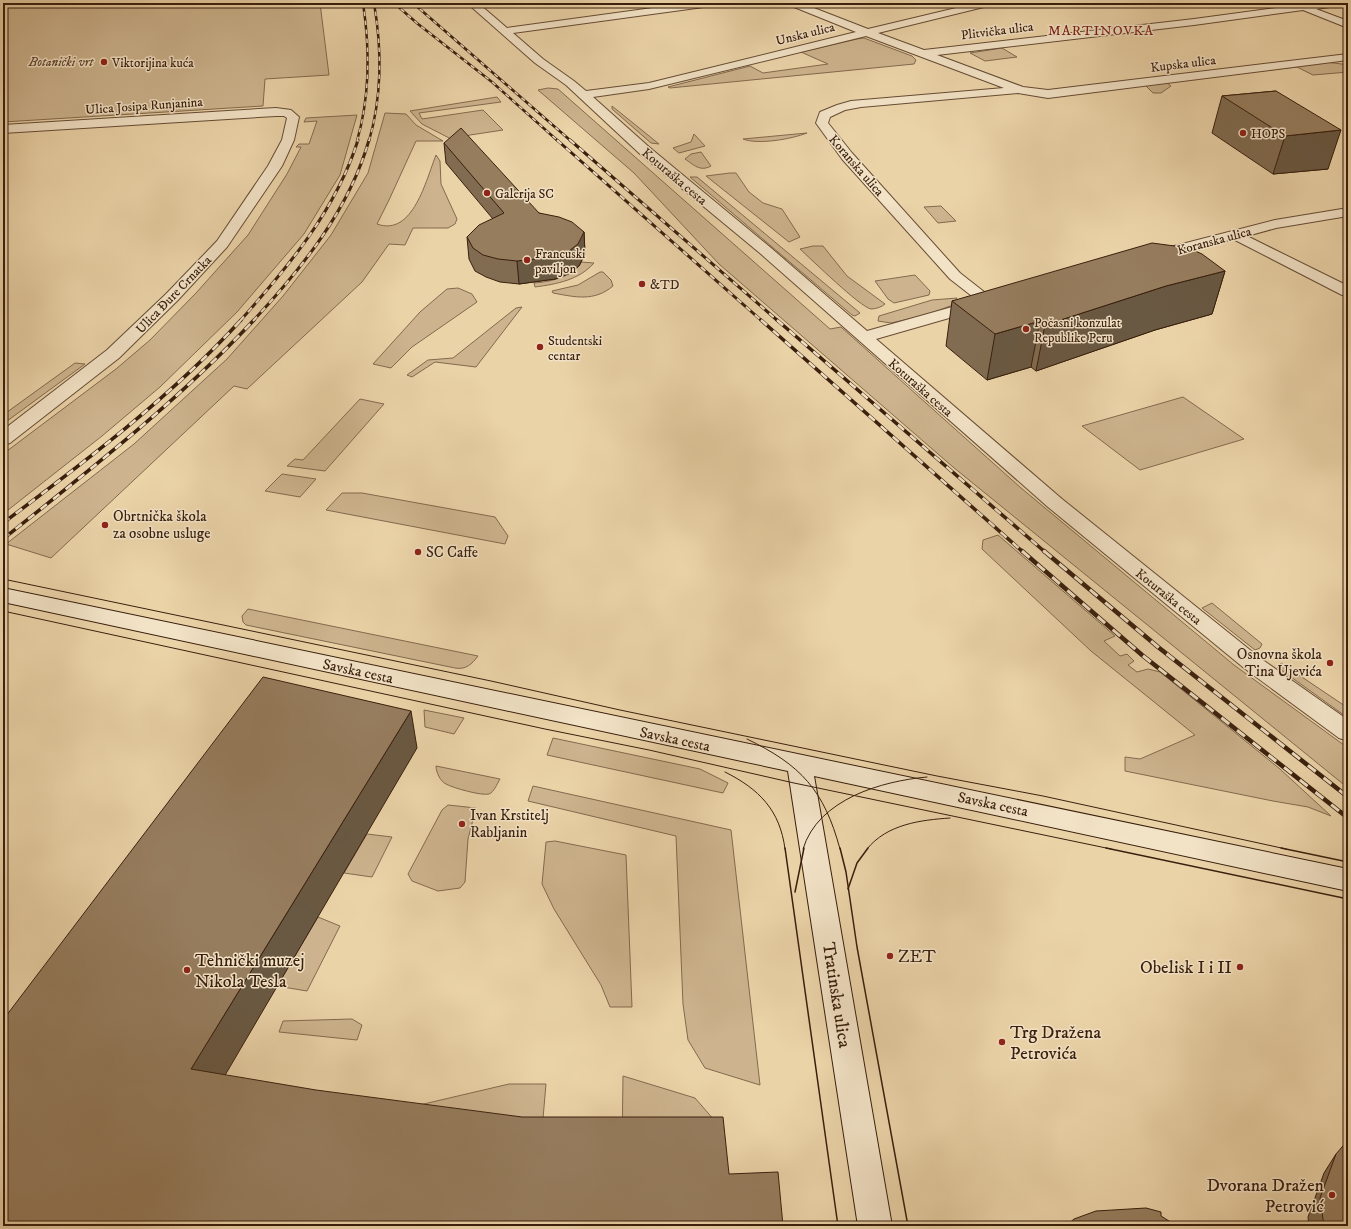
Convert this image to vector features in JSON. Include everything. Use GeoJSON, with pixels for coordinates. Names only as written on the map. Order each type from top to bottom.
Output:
{"type":"FeatureCollection","features":[{"type":"Feature","properties":{"kind":"street","name":"Koturaška cesta"},"geometry":{"type":"LineString","coordinates":[[472,3],[539,61],[584,95],[644,150],[766,251],[1050,498],[1175,601],[1279,683],[1348,732]]}},
{"type":"Feature","properties":{"kind":"street"},"geometry":{"type":"LineString","coordinates":[[504,30],[711,3]]}},
{"type":"Feature","properties":{"kind":"street"},"geometry":{"type":"LineString","coordinates":[[792,3],[1021,90]]}},
{"type":"Feature","properties":{"kind":"street","name":"Unska ulica"},"geometry":{"type":"LineString","coordinates":[[584,95],[649,86],[865,32],[989,3]]}},
{"type":"Feature","properties":{"kind":"street","name":"Plitvička ulica"},"geometry":{"type":"LineString","coordinates":[[923,53],[1194,22],[1336,3]]}},
{"type":"Feature","properties":{"kind":"street"},"geometry":{"type":"LineString","coordinates":[[1303,7],[1348,25]]}},
{"type":"Feature","properties":{"kind":"street","name":"Kupska ulica"},"geometry":{"type":"LineString","coordinates":[[1021,90],[1048,94],[1348,57]]}},
{"type":"Feature","properties":{"kind":"street","name":"Unska ulica"},"geometry":{"type":"LineString","coordinates":[[599,109],[608,101],[629,89]]}},
{"type":"Feature","properties":{"kind":"street","name":"Koranska ulica"},"geometry":{"type":"LineString","coordinates":[[989,302],[955,276],[847,156],[822,123],[824,115],[831,110],[850,106],[877,102],[1021,90]]}},
{"type":"Feature","properties":{"kind":"street","name":"Ulica Josipa Runjanina"},"geometry":{"type":"LineString","coordinates":[[3,129],[260,113],[287,113]]}},
{"type":"Feature","properties":{"kind":"street","name":"Ulica Đure Crnatka"},"geometry":{"type":"LineString","coordinates":[[3,439],[113,354],[172,297],[222,244],[275,166],[288,140],[293,121],[292,115],[287,113]]}},
{"type":"Feature","properties":{"kind":"street","name":"Koranska ulica"},"geometry":{"type":"LineString","coordinates":[[1140,260],[1276,224],[1348,212]]}},
{"type":"Feature","properties":{"kind":"street"},"geometry":{"type":"LineString","coordinates":[[1234,235],[1348,292]]}},
{"type":"Feature","properties":{"kind":"street"},"geometry":{"type":"LineString","coordinates":[[864,337],[1005,298]]}},
{"type":"Feature","properties":{"kind":"street","name":"Savska cesta"},"geometry":{"type":"LineString","coordinates":[[3,595],[551,713],[1348,880]]}},
{"type":"Feature","properties":{"kind":"street","name":"Tratinska ulica"},"geometry":{"type":"LineString","coordinates":[[799,764],[875,1226]]}},
{"type":"Feature","properties":{"kind":"green space","name":"Botanički vrt"},"geometry":{"type":"Polygon","coordinates":[[[6,3],[320,3],[329,75],[265,79],[263,106],[3,122],[3,8],[6,3]]]}},
{"type":"Feature","properties":{"kind":"green space"},"geometry":{"type":"Polygon","coordinates":[[[864,38],[912,56],[916,60],[914,64],[668,87],[750,66],[763,73],[828,64],[801,52],[864,38]]]}},
{"type":"Feature","properties":{"kind":"green space"},"geometry":{"type":"Polygon","coordinates":[[[1002,48],[1017,57],[985,61],[970,53],[1002,48]]]}},
{"type":"Feature","properties":{"kind":"green space"},"geometry":{"type":"Polygon","coordinates":[[[1325,62],[1348,66],[1348,72],[1313,75],[1297,67],[1166,82],[1171,86],[1161,93],[1153,93],[1145,85],[1149,84],[1325,62]]]}},
{"type":"Feature","properties":{"kind":"green space"},"geometry":{"type":"Polygon","coordinates":[[[548,88],[558,89],[830,329],[841,327],[1021,488],[1234,665],[1348,748],[1348,788],[953,467],[719,264],[634,173],[538,90],[548,88]]]}},
{"type":"Feature","properties":{"kind":"green space"},"geometry":{"type":"Polygon","coordinates":[[[497,97],[501,102],[419,113],[422,119],[483,110],[503,130],[470,135],[453,140],[422,124],[410,111],[497,97]]]}},
{"type":"Feature","properties":{"kind":"green space"},"geometry":{"type":"Polygon","coordinates":[[[612,106],[659,144],[651,143],[612,109],[612,106]]]}},
{"type":"Feature","properties":{"kind":"green space"},"geometry":{"type":"Polygon","coordinates":[[[385,113],[406,114],[416,125],[443,141],[416,141],[377,224],[389,226],[400,222],[409,214],[422,191],[436,155],[440,161],[441,184],[457,219],[455,224],[448,228],[413,228],[405,245],[389,244],[362,282],[247,389],[234,386],[51,558],[6,544],[134,444],[227,359],[283,296],[331,235],[368,173],[385,113]]]}},
{"type":"Feature","properties":{"kind":"green space"},"geometry":{"type":"Polygon","coordinates":[[[357,115],[340,175],[304,234],[237,312],[160,387],[102,436],[3,514],[3,454],[116,369],[150,340],[196,293],[248,235],[287,174],[301,147],[296,147],[299,144],[309,144],[317,121],[304,122],[306,118],[357,115]]]}},
{"type":"Feature","properties":{"kind":"green space"},"geometry":{"type":"Polygon","coordinates":[[[807,133],[793,137],[766,141],[749,141],[743,139],[807,133]]]}},
{"type":"Feature","properties":{"kind":"green space"},"geometry":{"type":"Polygon","coordinates":[[[694,134],[705,146],[679,153],[673,148],[691,142],[694,134]]]}},
{"type":"Feature","properties":{"kind":"green space"},"geometry":{"type":"Polygon","coordinates":[[[701,152],[711,166],[707,168],[700,168],[685,159],[691,154],[701,152]]]}},
{"type":"Feature","properties":{"kind":"green space"},"geometry":{"type":"Polygon","coordinates":[[[736,173],[749,192],[763,203],[782,209],[800,237],[789,242],[706,176],[736,173]]]}},
{"type":"Feature","properties":{"kind":"green space"},"geometry":{"type":"Polygon","coordinates":[[[690,177],[697,177],[860,313],[855,316],[852,315],[690,177]]]}},
{"type":"Feature","properties":{"kind":"green space"},"geometry":{"type":"Polygon","coordinates":[[[941,206],[956,221],[938,223],[924,207],[941,206]]]}},
{"type":"Feature","properties":{"kind":"green space"},"geometry":{"type":"Polygon","coordinates":[[[813,246],[823,246],[847,276],[885,304],[878,308],[871,309],[857,300],[800,249],[813,246]]]}},
{"type":"Feature","properties":{"kind":"green space"},"geometry":{"type":"Polygon","coordinates":[[[581,262],[594,263],[582,274],[575,277],[559,283],[535,287],[534,283],[554,280],[567,275],[578,267],[581,262]]]}},
{"type":"Feature","properties":{"kind":"green space"},"geometry":{"type":"Polygon","coordinates":[[[600,272],[603,272],[611,280],[613,286],[599,294],[577,297],[553,293],[552,291],[578,285],[600,272]]]}},
{"type":"Feature","properties":{"kind":"green space"},"geometry":{"type":"Polygon","coordinates":[[[915,275],[930,291],[929,295],[894,303],[888,299],[875,281],[915,275]]]}},
{"type":"Feature","properties":{"kind":"green space"},"geometry":{"type":"Polygon","coordinates":[[[458,288],[472,294],[477,302],[412,347],[391,368],[373,364],[420,312],[447,289],[458,288]]]}},
{"type":"Feature","properties":{"kind":"green space"},"geometry":{"type":"Polygon","coordinates":[[[957,298],[953,305],[926,315],[891,323],[878,321],[879,316],[932,300],[957,298]]]}},
{"type":"Feature","properties":{"kind":"green space"},"geometry":{"type":"Polygon","coordinates":[[[522,307],[476,367],[435,362],[412,377],[407,375],[428,360],[453,358],[516,308],[522,307]]]}},
{"type":"Feature","properties":{"kind":"green space"},"geometry":{"type":"Polygon","coordinates":[[[75,363],[85,364],[3,424],[3,415],[75,363]]]}},
{"type":"Feature","properties":{"kind":"green space"},"geometry":{"type":"Polygon","coordinates":[[[1183,397],[1244,439],[1140,470],[1082,426],[1183,397]]]}},
{"type":"Feature","properties":{"kind":"green space"},"geometry":{"type":"Polygon","coordinates":[[[360,399],[384,404],[325,471],[287,466],[295,459],[303,460],[360,399]]]}},
{"type":"Feature","properties":{"kind":"green space"},"geometry":{"type":"Polygon","coordinates":[[[282,474],[316,479],[300,497],[265,491],[282,474]]]}},
{"type":"Feature","properties":{"kind":"green space"},"geometry":{"type":"Polygon","coordinates":[[[342,493],[362,493],[495,517],[508,536],[505,544],[326,510],[342,493]]]}},
{"type":"Feature","properties":{"kind":"green space"},"geometry":{"type":"Polygon","coordinates":[[[998,535],[1115,636],[1104,641],[1120,656],[1127,654],[1134,661],[1128,665],[1137,672],[1148,669],[1160,672],[1280,769],[1331,816],[1308,807],[1125,771],[1125,757],[1140,759],[1195,735],[1091,651],[982,549],[983,540],[998,535]]]}},
{"type":"Feature","properties":{"kind":"green space"},"geometry":{"type":"Polygon","coordinates":[[[1212,603],[1262,644],[1260,648],[1255,650],[1202,608],[1212,603]]]}},
{"type":"Feature","properties":{"kind":"green space"},"geometry":{"type":"Polygon","coordinates":[[[248,609],[478,656],[468,666],[455,668],[246,625],[243,622],[242,616],[248,609]]]}},
{"type":"Feature","properties":{"kind":"green space"},"geometry":{"type":"Polygon","coordinates":[[[1281,663],[1348,708],[1348,718],[1277,667],[1281,663]]]}},
{"type":"Feature","properties":{"kind":"green space"},"geometry":{"type":"Polygon","coordinates":[[[424,710],[464,718],[454,734],[425,727],[424,710]]]}},
{"type":"Feature","properties":{"kind":"green space"},"geometry":{"type":"Polygon","coordinates":[[[553,738],[700,769],[728,783],[723,793],[547,755],[553,738]]]}},
{"type":"Feature","properties":{"kind":"green space"},"geometry":{"type":"Polygon","coordinates":[[[436,766],[500,779],[491,793],[474,793],[455,788],[444,783],[439,776],[436,766]]]}},
{"type":"Feature","properties":{"kind":"green space"},"geometry":{"type":"Polygon","coordinates":[[[533,786],[731,830],[760,1085],[705,1068],[688,1040],[683,1004],[676,836],[528,801],[533,786]]]}},
{"type":"Feature","properties":{"kind":"green space"},"geometry":{"type":"Polygon","coordinates":[[[448,805],[476,808],[468,839],[465,882],[460,888],[438,891],[412,881],[408,874],[442,810],[448,805]]]}},
{"type":"Feature","properties":{"kind":"green space"},"geometry":{"type":"Polygon","coordinates":[[[367,834],[392,837],[372,877],[344,873],[367,834]]]}},
{"type":"Feature","properties":{"kind":"green space"},"geometry":{"type":"Polygon","coordinates":[[[555,841],[626,855],[632,1007],[610,1007],[601,985],[554,909],[542,884],[546,842],[555,841]]]}},
{"type":"Feature","properties":{"kind":"green space"},"geometry":{"type":"Polygon","coordinates":[[[318,917],[340,926],[307,991],[277,986],[318,917]]]}},
{"type":"Feature","properties":{"kind":"green space"},"geometry":{"type":"Polygon","coordinates":[[[352,1019],[362,1025],[357,1040],[279,1032],[283,1021],[352,1019]]]}},
{"type":"Feature","properties":{"kind":"green space"},"geometry":{"type":"Polygon","coordinates":[[[623,1076],[695,1098],[715,1121],[622,1154],[623,1076]]]}},
{"type":"Feature","properties":{"kind":"green space"},"geometry":{"type":"Polygon","coordinates":[[[509,1084],[546,1084],[540,1153],[381,1114],[509,1084]]]}},
{"type":"Feature","properties":{"kind":"building"},"geometry":{"type":"Polygon","coordinates":[[[1276,91],[1341,130],[1285,136],[1222,96],[1276,91]]]}},
{"type":"Feature","properties":{"kind":"building"},"geometry":{"type":"Polygon","coordinates":[[[461,128],[539,213],[559,217],[572,222],[584,232],[578,244],[569,251],[554,257],[517,261],[498,259],[483,255],[473,248],[467,237],[479,225],[504,213],[444,143],[461,128]]]}},
{"type":"Feature","properties":{"kind":"building"},"geometry":{"type":"Polygon","coordinates":[[[1152,243],[1193,250],[1202,254],[1225,271],[1166,286],[1045,325],[1040,321],[995,334],[952,301],[1152,243]]]}},
{"type":"Feature","properties":{"kind":"building","name":"Tehnički muzej Nikola Tesla"},"geometry":{"type":"Polygon","coordinates":[[[263,677],[411,711],[191,1069],[316,1090],[522,1117],[723,1117],[729,1174],[778,1172],[783,1226],[3,1226],[3,1020],[263,677]]]}},
{"type":"Feature","properties":{"kind":"building","name":"Dvorana Dražen Petrović"},"geometry":{"type":"Polygon","coordinates":[[[1348,1140],[1348,1226],[1324,1226],[1320,1198],[1336,1154],[1348,1140]]]}},
{"type":"Feature","properties":{"kind":"building"},"geometry":{"type":"Polygon","coordinates":[[[1146,1208],[1161,1212],[1161,1216],[1177,1226],[1066,1226],[1074,1219],[1096,1211],[1146,1208]]]}},
{"type":"Feature","properties":{"kind":"tram line"},"geometry":{"type":"LineString","coordinates":[[3,579],[491,681],[620,710],[937,776],[1043,796],[1286,849]]}},
{"type":"Feature","properties":{"kind":"tram line"},"geometry":{"type":"LineString","coordinates":[[3,611],[545,729],[649,750],[812,787]]}},
{"type":"Feature","properties":{"kind":"tram line"},"geometry":{"type":"LineString","coordinates":[[747,739],[782,759],[796,770],[812,787]]}},
{"type":"Feature","properties":{"kind":"tram line"},"geometry":{"type":"LineString","coordinates":[[725,772],[748,786],[766,802],[778,823],[785,849]]}},
{"type":"Feature","properties":{"kind":"tram line"},"geometry":{"type":"LineString","coordinates":[[855,796],[872,788],[891,783],[927,777]]}},
{"type":"Feature","properties":{"kind":"tram line"},"geometry":{"type":"LineString","coordinates":[[812,787],[855,796]]}},
{"type":"Feature","properties":{"kind":"tram line"},"geometry":{"type":"LineString","coordinates":[[812,787],[818,795],[827,813]]}},
{"type":"Feature","properties":{"kind":"tram line"},"geometry":{"type":"LineString","coordinates":[[827,813],[837,805],[855,796]]}},
{"type":"Feature","properties":{"kind":"tram line"},"geometry":{"type":"LineString","coordinates":[[855,796],[1111,849]]}},
{"type":"Feature","properties":{"kind":"tram line"},"geometry":{"type":"LineString","coordinates":[[803,849],[811,832],[822,817],[827,813]]}},
{"type":"Feature","properties":{"kind":"tram line"},"geometry":{"type":"LineString","coordinates":[[827,813],[834,828],[840,849]]}},
{"type":"Feature","properties":{"kind":"tram line"},"geometry":{"type":"LineString","coordinates":[[868,848],[884,834],[894,829],[916,822],[950,818]]}},
{"type":"Feature","properties":{"kind":"tram line"},"geometry":{"type":"LineString","coordinates":[[785,848],[838,1226]]}},
{"type":"Feature","properties":{"kind":"tram line"},"geometry":{"type":"LineString","coordinates":[[795,892],[804,848]]}},
{"type":"Feature","properties":{"kind":"tram line"},"geometry":{"type":"LineString","coordinates":[[840,848],[848,888]]}},
{"type":"Feature","properties":{"kind":"tram line"},"geometry":{"type":"LineString","coordinates":[[848,888],[857,863],[868,848]]}},
{"type":"Feature","properties":{"kind":"tram line"},"geometry":{"type":"LineString","coordinates":[[1106,848],[1348,899]]}},
{"type":"Feature","properties":{"kind":"tram line"},"geometry":{"type":"LineString","coordinates":[[1281,848],[1348,862]]}},
{"type":"Feature","properties":{"kind":"tram line"},"geometry":{"type":"LineString","coordinates":[[848,888],[857,947],[908,1226]]}},
{"type":"Feature","properties":{"kind":"railway"},"geometry":{"type":"LineString","coordinates":[[357,141],[364,107],[368,72],[367,38],[363,3]]}},
{"type":"Feature","properties":{"kind":"railway"},"geometry":{"type":"LineString","coordinates":[[369,141],[376,107],[379,72],[377,20],[374,3]]}},
{"type":"Feature","properties":{"kind":"railway"},"geometry":{"type":"LineString","coordinates":[[394,3],[418,24],[492,82],[558,141]]}},
{"type":"Feature","properties":{"kind":"railway"},"geometry":{"type":"LineString","coordinates":[[413,3],[571,141]]}},
{"type":"Feature","properties":{"kind":"railway"},"geometry":{"type":"LineString","coordinates":[[240,321],[276,280],[324,214],[349,166],[358,140]]}},
{"type":"Feature","properties":{"kind":"railway"},"geometry":{"type":"LineString","coordinates":[[253,321],[289,280],[322,237],[349,190],[360,166],[369,140]]}},
{"type":"Feature","properties":{"kind":"railway"},"geometry":{"type":"LineString","coordinates":[[557,140],[762,321]]}},
{"type":"Feature","properties":{"kind":"railway"},"geometry":{"type":"LineString","coordinates":[[570,140],[778,321]]}},
{"type":"Feature","properties":{"kind":"railway"},"geometry":{"type":"LineString","coordinates":[[3,523],[96,452],[157,402],[241,320]]}},
{"type":"Feature","properties":{"kind":"railway"},"geometry":{"type":"LineString","coordinates":[[3,539],[101,461],[164,407],[195,379],[254,320]]}},
{"type":"Feature","properties":{"kind":"railway"},"geometry":{"type":"LineString","coordinates":[[761,320],[1023,552]]}},
{"type":"Feature","properties":{"kind":"railway"},"geometry":{"type":"LineString","coordinates":[[777,320],[1045,552]]}},
{"type":"Feature","properties":{"kind":"railway"},"geometry":{"type":"LineString","coordinates":[[1022,551],[1142,655],[1348,818]]}},
{"type":"Feature","properties":{"kind":"railway"},"geometry":{"type":"LineString","coordinates":[[1044,551],[1158,647],[1348,797]]}},
{"type":"Feature","properties":{"kind":"place","name":"Viktorijina kuća"},"geometry":{"type":"Point","coordinates":[104,62]}},
{"type":"Feature","properties":{"kind":"place","name":"HOPS"},"geometry":{"type":"Point","coordinates":[1243,133]}},
{"type":"Feature","properties":{"kind":"place","name":"Galerija SC"},"geometry":{"type":"Point","coordinates":[487,193]}},
{"type":"Feature","properties":{"kind":"place","name":"Francuski paviljon"},"geometry":{"type":"Point","coordinates":[527,260]}},
{"type":"Feature","properties":{"kind":"place","name":"&TD"},"geometry":{"type":"Point","coordinates":[642,284]}},
{"type":"Feature","properties":{"kind":"place","name":"Počasni konzulat Republike Peru"},"geometry":{"type":"Point","coordinates":[1026,329]}},
{"type":"Feature","properties":{"kind":"place","name":"Studentski centar"},"geometry":{"type":"Point","coordinates":[540,347]}},
{"type":"Feature","properties":{"kind":"place","name":"Obrtnička škola za osobne usluge"},"geometry":{"type":"Point","coordinates":[105,525]}},
{"type":"Feature","properties":{"kind":"place","name":"SC Caffe"},"geometry":{"type":"Point","coordinates":[418,552]}},
{"type":"Feature","properties":{"kind":"place","name":"Osnovna škola Tina Ujevića"},"geometry":{"type":"Point","coordinates":[1330,663]}},
{"type":"Feature","properties":{"kind":"place","name":"Ivan Krstitelj Rabljanin"},"geometry":{"type":"Point","coordinates":[462,824]}},
{"type":"Feature","properties":{"kind":"place","name":"ZET"},"geometry":{"type":"Point","coordinates":[890,956]}},
{"type":"Feature","properties":{"kind":"place","name":"Obelisk I i II"},"geometry":{"type":"Point","coordinates":[1240,967]}},
{"type":"Feature","properties":{"kind":"place","name":"Tehnički muzej Nikola Tesla"},"geometry":{"type":"Point","coordinates":[187,970]}},
{"type":"Feature","properties":{"kind":"place","name":"Trg Dražena Petrovića"},"geometry":{"type":"Point","coordinates":[1002,1042]}},
{"type":"Feature","properties":{"kind":"place","name":"Dvorana Dražen Petrović"},"geometry":{"type":"Point","coordinates":[1332,1195]}},
{"type":"Feature","properties":{"kind":"district","name":"MARTINOVKA"},"geometry":{"type":"Point","coordinates":[1101,30]}}]}
